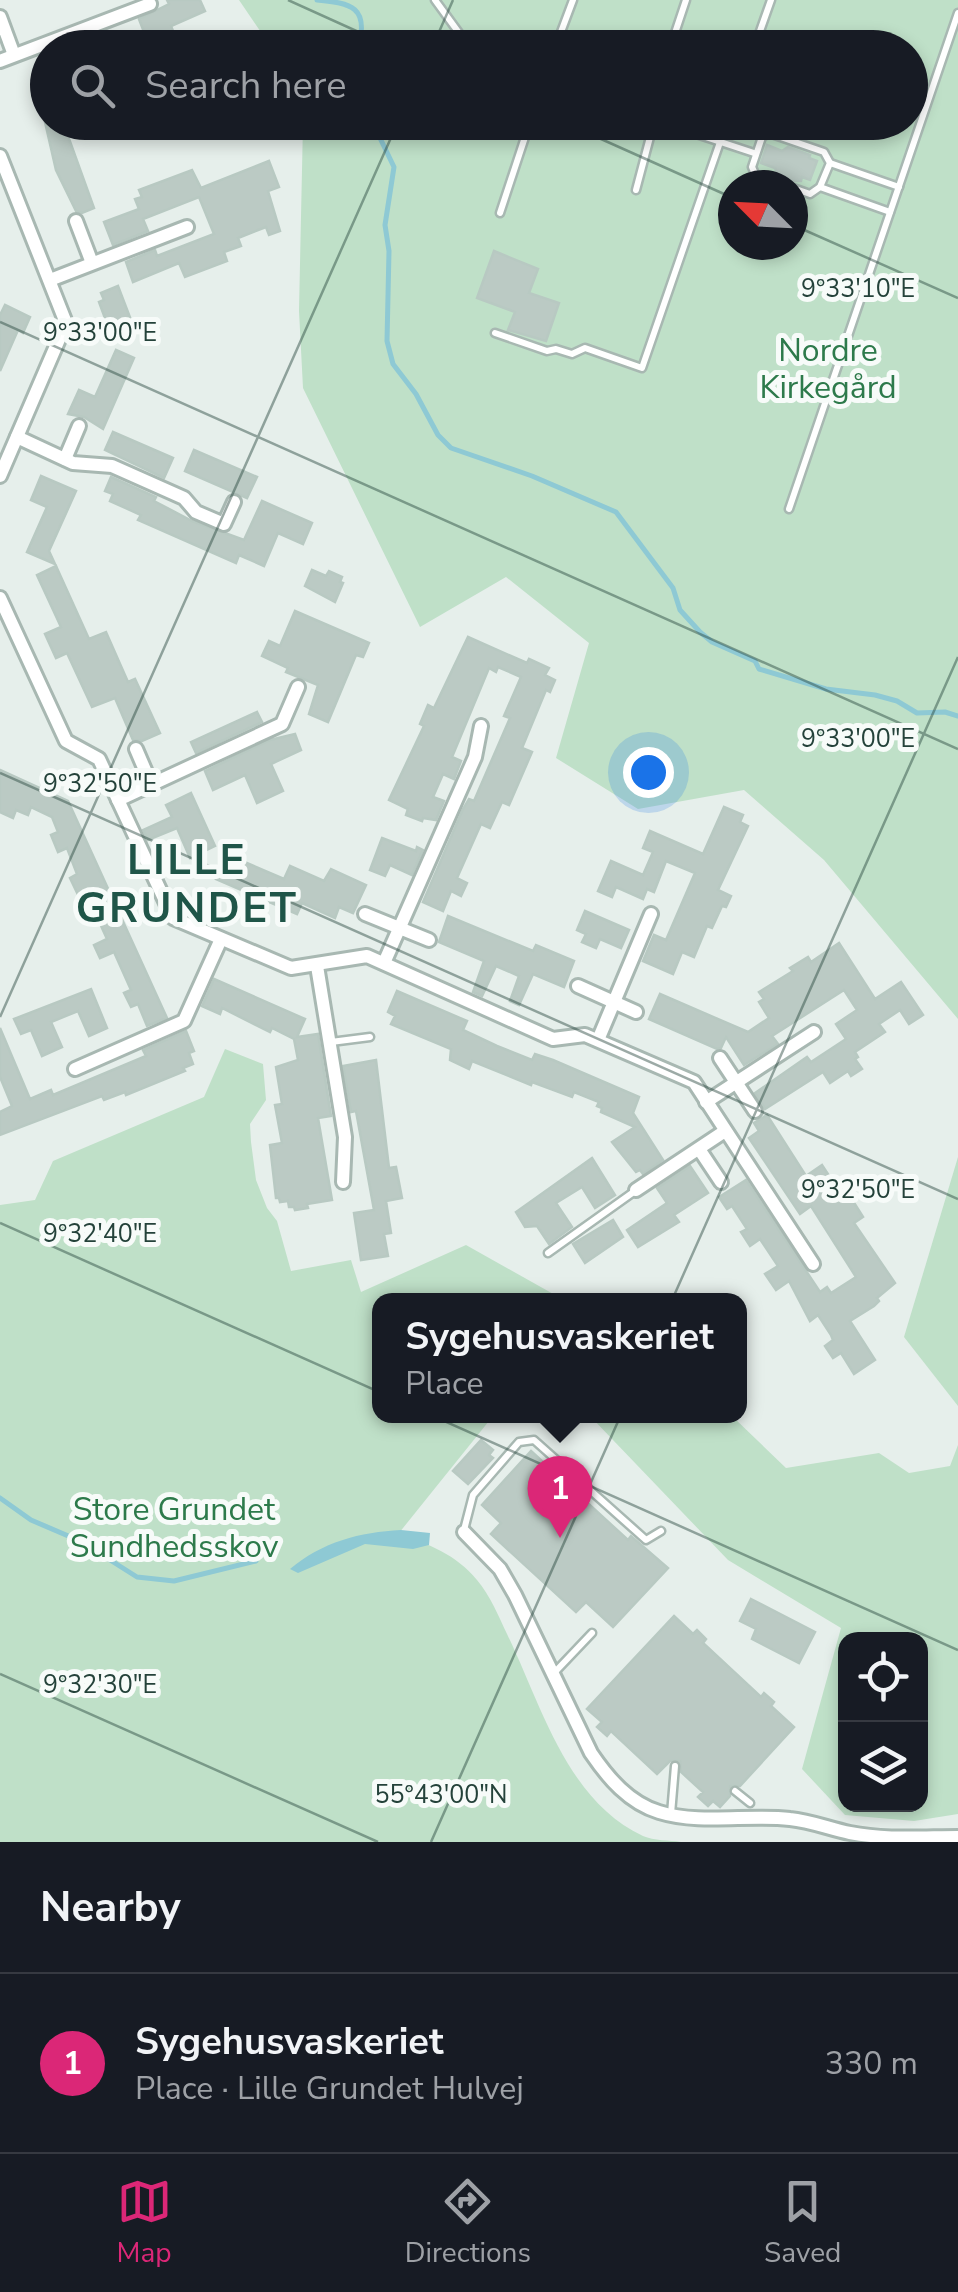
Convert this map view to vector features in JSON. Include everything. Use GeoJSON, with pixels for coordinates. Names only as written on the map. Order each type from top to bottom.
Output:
{"type":"FeatureCollection","features":[{"type":"Feature","properties":{"kind":"street"},"geometry":{"type":"LineString","coordinates":[[81,30],[150,4]]}},
{"type":"Feature","properties":{"kind":"street"},"geometry":{"type":"LineString","coordinates":[[0,17],[7,58]]}},
{"type":"Feature","properties":{"kind":"street"},"geometry":{"type":"LineString","coordinates":[[0,156],[66,323],[0,476]]}},
{"type":"Feature","properties":{"kind":"street"},"geometry":{"type":"LineString","coordinates":[[76,221],[92,263]]}},
{"type":"Feature","properties":{"kind":"street"},"geometry":{"type":"LineString","coordinates":[[50,280],[187,227]]}},
{"type":"Feature","properties":{"kind":"street"},"geometry":{"type":"LineString","coordinates":[[66,459],[79,426]]}},
{"type":"Feature","properties":{"kind":"street"},"geometry":{"type":"LineString","coordinates":[[17,437],[66,459],[112,466],[184,498],[196,512],[224,524],[234,502]]}},
{"type":"Feature","properties":{"kind":"street"},"geometry":{"type":"LineString","coordinates":[[1,602],[66,741],[99,758],[173,918],[291,968],[367,956],[553,1039],[585,1035],[694,1082],[813,1264]]}},
{"type":"Feature","properties":{"kind":"street"},"geometry":{"type":"LineString","coordinates":[[118,800],[282,724],[298,687]]}},
{"type":"Feature","properties":{"kind":"street"},"geometry":{"type":"LineString","coordinates":[[384,964],[476,756],[480,726]]}},
{"type":"Feature","properties":{"kind":"street"},"geometry":{"type":"LineString","coordinates":[[136,750],[151,784]]}},
{"type":"Feature","properties":{"kind":"street"},"geometry":{"type":"LineString","coordinates":[[366,914],[429,940]]}},
{"type":"Feature","properties":{"kind":"street"},"geometry":{"type":"LineString","coordinates":[[598,1040],[651,914]]}},
{"type":"Feature","properties":{"kind":"street"},"geometry":{"type":"LineString","coordinates":[[76,1069],[184,1021],[221,939]]}},
{"type":"Feature","properties":{"kind":"street"},"geometry":{"type":"LineString","coordinates":[[318,966],[345,1137],[343,1182]]}},
{"type":"Feature","properties":{"kind":"street"},"geometry":{"type":"LineString","coordinates":[[578,986],[636,1012]]}},
{"type":"Feature","properties":{"kind":"street"},"geometry":{"type":"LineString","coordinates":[[706,1102],[814,1032]]}},
{"type":"Feature","properties":{"kind":"street"},"geometry":{"type":"LineString","coordinates":[[720,1058],[755,1111]]}},
{"type":"Feature","properties":{"kind":"street"},"geometry":{"type":"LineString","coordinates":[[636,1190],[725,1132]]}},
{"type":"Feature","properties":{"kind":"street"},"geometry":{"type":"LineString","coordinates":[[699,1149],[722,1182]]}},
{"type":"Feature","properties":{"kind":"street"},"geometry":{"type":"LineString","coordinates":[[464,1532],[500,1570],[516,1595],[590,1754],[606,1777],[634,1800],[670,1815],[787,1818],[850,1838],[958,1837]]}},
{"type":"Feature","properties":{"kind":"lane"},"geometry":{"type":"LineString","coordinates":[[435,0],[457,30]]}},
{"type":"Feature","properties":{"kind":"lane"},"geometry":{"type":"LineString","coordinates":[[562,30],[572,0]]}},
{"type":"Feature","properties":{"kind":"lane"},"geometry":{"type":"LineString","coordinates":[[676,30],[686,0]]}},
{"type":"Feature","properties":{"kind":"lane"},"geometry":{"type":"LineString","coordinates":[[761,30],[772,0]]}},
{"type":"Feature","properties":{"kind":"lane"},"geometry":{"type":"LineString","coordinates":[[928,101],[957,17]]}},
{"type":"Feature","properties":{"kind":"lane"},"geometry":{"type":"LineString","coordinates":[[500,213],[524,140]]}},
{"type":"Feature","properties":{"kind":"lane"},"geometry":{"type":"LineString","coordinates":[[636,190],[651,140]]}},
{"type":"Feature","properties":{"kind":"lane"},"geometry":{"type":"LineString","coordinates":[[714,140],[754,154]]}},
{"type":"Feature","properties":{"kind":"lane"},"geometry":{"type":"LineString","coordinates":[[753,170],[754,154],[761,140]]}},
{"type":"Feature","properties":{"kind":"lane"},"geometry":{"type":"LineString","coordinates":[[789,140],[824,152],[830,163],[898,188]]}},
{"type":"Feature","properties":{"kind":"lane"},"geometry":{"type":"LineString","coordinates":[[789,508],[915,140]]}},
{"type":"Feature","properties":{"kind":"lane"},"geometry":{"type":"LineString","coordinates":[[495,333],[548,351],[572,354],[584,348],[642,368],[720,142]]}},
{"type":"Feature","properties":{"kind":"lane"},"geometry":{"type":"LineString","coordinates":[[808,193],[820,188],[830,163]]}},
{"type":"Feature","properties":{"kind":"lane"},"geometry":{"type":"LineString","coordinates":[[820,188],[890,212]]}},
{"type":"Feature","properties":{"kind":"lane"},"geometry":{"type":"LineString","coordinates":[[329,1042],[370,1037]]}},
{"type":"Feature","properties":{"kind":"lane"},"geometry":{"type":"LineString","coordinates":[[548,1253],[636,1190]]}},
{"type":"Feature","properties":{"kind":"lane"},"geometry":{"type":"LineString","coordinates":[[464,1532],[473,1495],[518,1442],[534,1440],[646,1540],[661,1532]]}},
{"type":"Feature","properties":{"kind":"lane"},"geometry":{"type":"LineString","coordinates":[[553,1674],[592,1633]]}},
{"type":"Feature","properties":{"kind":"lane"},"geometry":{"type":"LineString","coordinates":[[670,1815],[675,1766]]}},
{"type":"Feature","properties":{"kind":"lane"},"geometry":{"type":"LineString","coordinates":[[735,1791],[750,1803]]}},
{"type":"Feature","properties":{"kind":"green space","name":"Nordre Kirkegård"},"geometry":{"type":"Polygon","coordinates":[[[239,0],[958,0],[958,1019],[824,860],[744,790],[638,809],[556,758],[589,643],[506,577],[420,627],[303,388],[299,311],[303,140],[928,140],[928,30],[259,30],[239,0]]]}},
{"type":"Feature","properties":{"kind":"green space","name":"Store Grundet Sundhedsskov"},"geometry":{"type":"Polygon","coordinates":[[[225,1049],[263,1064],[266,1100],[250,1124],[256,1180],[277,1221],[291,1271],[351,1260],[361,1292],[466,1245],[552,1293],[372,1293],[372,1423],[487,1423],[399,1533],[451,1557],[482,1586],[559,1748],[594,1799],[616,1820],[643,1836],[681,1842],[0,1842],[0,1205],[35,1200],[53,1161],[204,1097],[225,1049]]]}},
{"type":"Feature","properties":{"kind":"green space"},"geometry":{"type":"Polygon","coordinates":[[[958,1157],[958,1406],[904,1337],[958,1157]]]}},
{"type":"Feature","properties":{"kind":"green space"},"geometry":{"type":"Polygon","coordinates":[[[597,1423],[739,1423],[786,1468],[879,1453],[909,1473],[950,1466],[958,1445],[958,1814],[914,1821],[842,1812],[928,1812],[928,1632],[840,1632],[841,1628],[728,1560],[597,1423]]]}},
{"type":"Feature","properties":{"kind":"green space"},"geometry":{"type":"Polygon","coordinates":[[[838,1639],[838,1808],[802,1769],[838,1639]]]}},
{"type":"Feature","properties":{"kind":"water"},"geometry":{"type":"Polygon","coordinates":[[[401,1530],[430,1533],[429,1545],[413,1549],[365,1544],[298,1573],[290,1569],[342,1540],[401,1530]]]}},
{"type":"Feature","properties":{"kind":"building"},"geometry":{"type":"Polygon","coordinates":[[[167,0],[200,0],[205,11],[171,26],[173,30],[143,30],[139,19],[169,4],[167,0]]]}},
{"type":"Feature","properties":{"kind":"building"},"geometry":{"type":"Polygon","coordinates":[[[49,140],[69,140],[94,208],[76,211],[56,170],[49,140]]]}},
{"type":"Feature","properties":{"kind":"building"},"geometry":{"type":"Polygon","coordinates":[[[767,145],[782,151],[788,147],[817,161],[810,180],[808,170],[776,170],[761,163],[767,145]]]}},
{"type":"Feature","properties":{"kind":"building"},"geometry":{"type":"Polygon","coordinates":[[[269,161],[279,187],[268,191],[280,231],[269,235],[266,227],[238,238],[241,246],[224,252],[227,261],[185,277],[179,263],[133,282],[126,262],[155,250],[157,256],[214,234],[199,197],[143,219],[148,231],[113,245],[104,222],[139,209],[135,199],[142,197],[139,190],[192,170],[201,188],[269,161]]]}},
{"type":"Feature","properties":{"kind":"building"},"geometry":{"type":"Polygon","coordinates":[[[494,251],[538,269],[529,293],[559,303],[546,341],[508,330],[515,312],[477,298],[494,251]]]}},
{"type":"Feature","properties":{"kind":"building"},"geometry":{"type":"Polygon","coordinates":[[[118,286],[131,320],[109,329],[99,302],[104,300],[101,293],[118,286]]]}},
{"type":"Feature","properties":{"kind":"building"},"geometry":{"type":"Polygon","coordinates":[[[5,305],[30,317],[23,333],[18,330],[0,371],[0,315],[5,305]]]}},
{"type":"Feature","properties":{"kind":"building"},"geometry":{"type":"Polygon","coordinates":[[[116,350],[134,358],[103,429],[84,417],[68,414],[79,390],[95,397],[116,350]]]}},
{"type":"Feature","properties":{"kind":"building"},"geometry":{"type":"Polygon","coordinates":[[[113,432],[173,458],[164,478],[105,450],[113,432]]]}},
{"type":"Feature","properties":{"kind":"building"},"geometry":{"type":"Polygon","coordinates":[[[194,450],[257,477],[247,498],[185,471],[194,450]]]}},
{"type":"Feature","properties":{"kind":"building"},"geometry":{"type":"Polygon","coordinates":[[[41,476],[76,491],[49,551],[55,564],[27,552],[47,507],[31,500],[41,476]]]}},
{"type":"Feature","properties":{"kind":"building"},"geometry":{"type":"Polygon","coordinates":[[[111,477],[156,497],[154,501],[192,521],[244,540],[262,501],[312,523],[303,544],[278,533],[264,566],[239,555],[236,563],[138,520],[141,515],[110,501],[113,494],[105,491],[111,477]]]}},
{"type":"Feature","properties":{"kind":"building"},"geometry":{"type":"Polygon","coordinates":[[[56,566],[89,639],[106,632],[128,682],[135,679],[160,733],[142,741],[133,740],[115,698],[92,707],[67,653],[56,658],[45,634],[61,627],[37,575],[56,566]]]}},
{"type":"Feature","properties":{"kind":"building"},"geometry":{"type":"Polygon","coordinates":[[[312,570],[342,577],[335,602],[305,586],[312,570]]]}},
{"type":"Feature","properties":{"kind":"building"},"geometry":{"type":"Polygon","coordinates":[[[295,611],[369,643],[363,657],[356,655],[328,722],[309,714],[318,685],[286,672],[288,668],[262,656],[269,641],[280,646],[295,611]]]}},
{"type":"Feature","properties":{"kind":"building"},"geometry":{"type":"Polygon","coordinates":[[[468,637],[527,663],[529,659],[549,668],[545,675],[555,680],[550,692],[546,690],[522,748],[532,752],[509,805],[502,802],[490,828],[481,824],[457,878],[467,883],[461,896],[451,891],[443,911],[423,902],[463,809],[469,799],[474,801],[510,718],[504,716],[521,677],[498,667],[496,672],[489,668],[452,757],[461,761],[454,779],[443,774],[433,797],[444,801],[436,820],[422,821],[406,815],[408,809],[389,800],[424,726],[420,724],[428,705],[434,708],[468,637]]]}},
{"type":"Feature","properties":{"kind":"building"},"geometry":{"type":"Polygon","coordinates":[[[257,712],[262,722],[196,753],[191,742],[257,712]]]}},
{"type":"Feature","properties":{"kind":"building"},"geometry":{"type":"Polygon","coordinates":[[[295,734],[301,750],[271,764],[283,791],[257,803],[245,775],[213,790],[205,771],[270,740],[295,734]]]}},
{"type":"Feature","properties":{"kind":"building"},"geometry":{"type":"Polygon","coordinates":[[[0,770],[68,801],[167,1018],[147,1026],[138,1004],[131,1007],[124,993],[131,990],[114,952],[100,958],[94,945],[107,939],[97,917],[90,920],[70,878],[77,874],[67,848],[58,852],[51,835],[58,832],[52,817],[31,807],[28,815],[16,810],[13,818],[0,812],[0,770]]]}},
{"type":"Feature","properties":{"kind":"building"},"geometry":{"type":"Polygon","coordinates":[[[191,793],[215,846],[190,858],[177,828],[148,840],[143,830],[172,817],[166,805],[191,793]]]}},
{"type":"Feature","properties":{"kind":"building"},"geometry":{"type":"Polygon","coordinates":[[[724,807],[743,815],[740,822],[748,826],[718,890],[731,896],[712,928],[707,926],[694,957],[682,952],[673,974],[643,961],[654,935],[666,940],[695,873],[666,861],[654,892],[647,889],[643,899],[616,887],[612,897],[598,891],[611,861],[643,875],[653,852],[643,848],[650,831],[703,854],[724,807]]]}},
{"type":"Feature","properties":{"kind":"building"},"geometry":{"type":"Polygon","coordinates":[[[382,838],[423,850],[412,875],[390,865],[385,876],[370,870],[382,838]]]}},
{"type":"Feature","properties":{"kind":"building"},"geometry":{"type":"Polygon","coordinates":[[[226,854],[284,879],[290,866],[324,881],[331,869],[366,885],[353,913],[339,907],[335,918],[302,903],[297,914],[216,879],[226,854]]]}},
{"type":"Feature","properties":{"kind":"building"},"geometry":{"type":"Polygon","coordinates":[[[585,911],[629,930],[621,948],[600,939],[596,948],[582,942],[586,934],[577,930],[585,911]]]}},
{"type":"Feature","properties":{"kind":"building"},"geometry":{"type":"Polygon","coordinates":[[[448,916],[533,951],[536,945],[574,961],[564,987],[533,974],[519,1005],[510,1001],[519,976],[496,966],[482,996],[473,992],[484,961],[439,942],[448,916]]]}},
{"type":"Feature","properties":{"kind":"building"},"geometry":{"type":"Polygon","coordinates":[[[839,943],[875,999],[901,982],[923,1015],[909,1024],[900,1010],[879,1024],[885,1032],[855,1052],[862,1069],[851,1076],[848,1071],[830,1083],[823,1072],[765,1109],[755,1093],[807,1057],[811,1062],[846,1039],[836,1024],[857,1010],[844,990],[772,1036],[778,1044],[744,1065],[726,1037],[717,1049],[649,1019],[660,994],[748,1032],[769,1018],[759,1002],[764,999],[759,992],[793,971],[790,968],[808,957],[811,962],[839,943]]]}},
{"type":"Feature","properties":{"kind":"building"},"geometry":{"type":"Polygon","coordinates":[[[214,979],[305,1019],[297,1037],[318,1034],[331,1116],[318,1118],[332,1200],[295,1210],[288,1201],[276,1198],[270,1145],[282,1143],[275,1105],[282,1104],[276,1067],[298,1060],[294,1039],[272,1028],[270,1032],[222,1008],[220,1014],[202,1006],[214,979]]]}},
{"type":"Feature","properties":{"kind":"building"},"geometry":{"type":"Polygon","coordinates":[[[91,989],[107,1028],[89,1036],[78,1011],[51,1022],[62,1047],[42,1056],[31,1030],[21,1034],[14,1019],[91,989]]]}},
{"type":"Feature","properties":{"kind":"building"},"geometry":{"type":"Polygon","coordinates":[[[397,991],[467,1021],[463,1030],[497,1046],[532,1060],[535,1054],[553,1060],[639,1097],[633,1113],[663,1160],[643,1174],[640,1170],[636,1172],[612,1142],[635,1127],[601,1112],[599,1102],[574,1092],[572,1097],[532,1082],[531,1085],[472,1061],[469,1069],[450,1060],[451,1049],[391,1024],[395,1016],[388,1012],[397,991]]]}},
{"type":"Feature","properties":{"kind":"building"},"geometry":{"type":"Polygon","coordinates":[[[0,1028],[30,1099],[51,1090],[53,1095],[146,1056],[143,1050],[186,1031],[194,1051],[189,1053],[193,1064],[126,1095],[125,1092],[104,1100],[102,1096],[0,1135],[0,1112],[12,1106],[0,1077],[0,1028]]]}},
{"type":"Feature","properties":{"kind":"building"},"geometry":{"type":"Polygon","coordinates":[[[376,1060],[389,1168],[396,1167],[402,1198],[386,1201],[391,1233],[384,1234],[388,1256],[361,1260],[354,1213],[374,1210],[356,1111],[351,1112],[343,1066],[376,1060]]]}},
{"type":"Feature","properties":{"kind":"building"},"geometry":{"type":"Polygon","coordinates":[[[767,1115],[806,1176],[822,1165],[843,1197],[848,1193],[863,1217],[854,1223],[895,1283],[877,1298],[874,1306],[850,1321],[875,1360],[854,1374],[841,1353],[833,1358],[825,1346],[833,1340],[831,1335],[818,1315],[810,1321],[789,1281],[776,1290],[765,1274],[778,1266],[760,1239],[750,1246],[741,1232],[747,1229],[732,1206],[727,1209],[719,1197],[746,1180],[820,1292],[827,1287],[831,1293],[856,1277],[811,1206],[800,1214],[749,1138],[759,1131],[754,1123],[767,1115]]]}},
{"type":"Feature","properties":{"kind":"building"},"geometry":{"type":"Polygon","coordinates":[[[592,1158],[615,1195],[595,1208],[582,1187],[556,1203],[572,1227],[549,1244],[537,1226],[525,1227],[516,1212],[592,1158]]]}},
{"type":"Feature","properties":{"kind":"building"},"geometry":{"type":"Polygon","coordinates":[[[690,1166],[708,1193],[674,1215],[679,1222],[638,1247],[627,1230],[667,1203],[657,1188],[690,1166]]]}},
{"type":"Feature","properties":{"kind":"building"},"geometry":{"type":"Polygon","coordinates":[[[613,1220],[623,1237],[585,1263],[573,1244],[613,1220]]]}},
{"type":"Feature","properties":{"kind":"building"},"geometry":{"type":"Polygon","coordinates":[[[481,1440],[493,1450],[489,1455],[493,1458],[468,1484],[453,1471],[481,1440]]]}},
{"type":"Feature","properties":{"kind":"building"},"geometry":{"type":"Polygon","coordinates":[[[531,1451],[628,1540],[631,1536],[668,1568],[613,1627],[586,1602],[576,1612],[491,1534],[501,1523],[482,1505],[531,1451]]]}},
{"type":"Feature","properties":{"kind":"building"},"geometry":{"type":"Polygon","coordinates":[[[751,1599],[815,1632],[799,1663],[752,1639],[756,1629],[740,1621],[751,1599]]]}},
{"type":"Feature","properties":{"kind":"building"},"geometry":{"type":"Polygon","coordinates":[[[674,1616],[693,1634],[697,1630],[706,1639],[703,1643],[761,1697],[764,1693],[774,1702],[771,1706],[794,1727],[740,1786],[730,1786],[730,1796],[720,1807],[713,1801],[708,1806],[698,1797],[703,1792],[681,1772],[680,1761],[670,1761],[657,1774],[611,1731],[607,1736],[597,1727],[602,1722],[587,1709],[674,1616]]]}},
{"type":"Feature","properties":{"kind":"waterway"},"geometry":{"type":"LineString","coordinates":[[317,0],[355,10],[361,30]]}},
{"type":"Feature","properties":{"kind":"waterway"},"geometry":{"type":"LineString","coordinates":[[381,140],[394,167],[385,225],[389,251],[387,341],[393,364],[416,394],[438,435],[451,448],[532,476],[616,512],[673,588],[680,610],[700,632],[712,642],[755,661],[759,669],[826,689],[897,701],[917,713],[945,712],[958,716]]}},
{"type":"Feature","properties":{"kind":"waterway"},"geometry":{"type":"LineString","coordinates":[[0,1498],[31,1520],[80,1541],[137,1577],[174,1581],[256,1561]]}},
{"type":"Feature","properties":{"kind":"place","name":"Sygehusvaskeriet"},"geometry":{"type":"Point","coordinates":[560,1538]}},
{"type":"Feature","properties":{"kind":"district","name":"LILLE GRUNDET"},"geometry":{"type":"Point","coordinates":[187,884]}}]}
